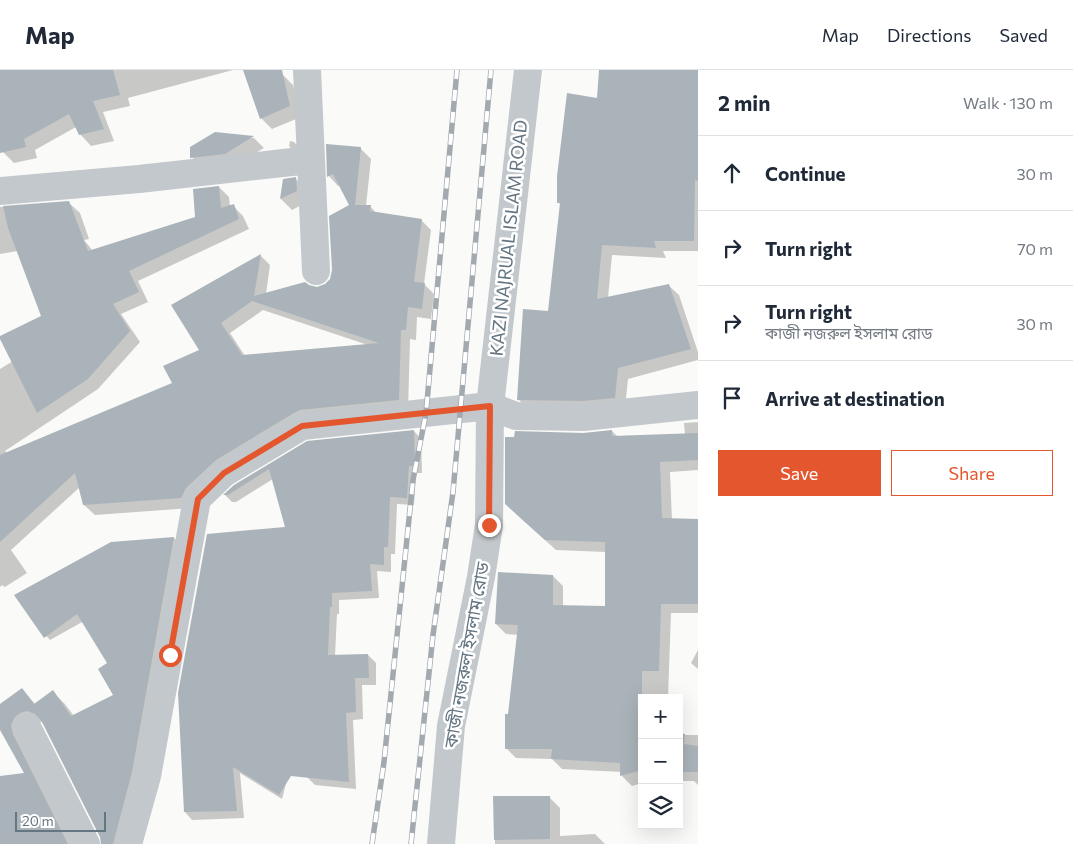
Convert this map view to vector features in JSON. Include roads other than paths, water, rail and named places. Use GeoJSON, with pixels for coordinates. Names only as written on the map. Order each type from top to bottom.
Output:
{"type":"FeatureCollection","features":[{"type":"Feature","properties":{"kind":"street"},"geometry":{"type":"LineString","coordinates":[[307,70],[316,270]]}},
{"type":"Feature","properties":{"kind":"street","name":"KAZI NAJRUAL ISLAM ROAD"},"geometry":{"type":"LineString","coordinates":[[490,406],[528,70]]}},
{"type":"Feature","properties":{"kind":"street"},"geometry":{"type":"LineString","coordinates":[[0,191],[310,160]]}},
{"type":"Feature","properties":{"kind":"street"},"geometry":{"type":"LineString","coordinates":[[128,844],[147,776],[198,499],[224,473],[302,426],[490,406],[516,416],[583,417],[698,405]]}},
{"type":"Feature","properties":{"kind":"street","name":"কাজী নজরুল ইসলাম রোড"},"geometry":{"type":"LineString","coordinates":[[441,844],[451,726],[481,577],[489,525],[490,406]]}},
{"type":"Feature","properties":{"kind":"street"},"geometry":{"type":"LineString","coordinates":[[27,726],[86,844]]}},
{"type":"Feature","properties":{"kind":"railway"},"geometry":{"type":"LineString","coordinates":[[372,844],[384,762],[413,480],[426,413],[457,70]]}},
{"type":"Feature","properties":{"kind":"railway"},"geometry":{"type":"LineString","coordinates":[[411,844],[433,635],[453,492],[491,70]]}}]}
